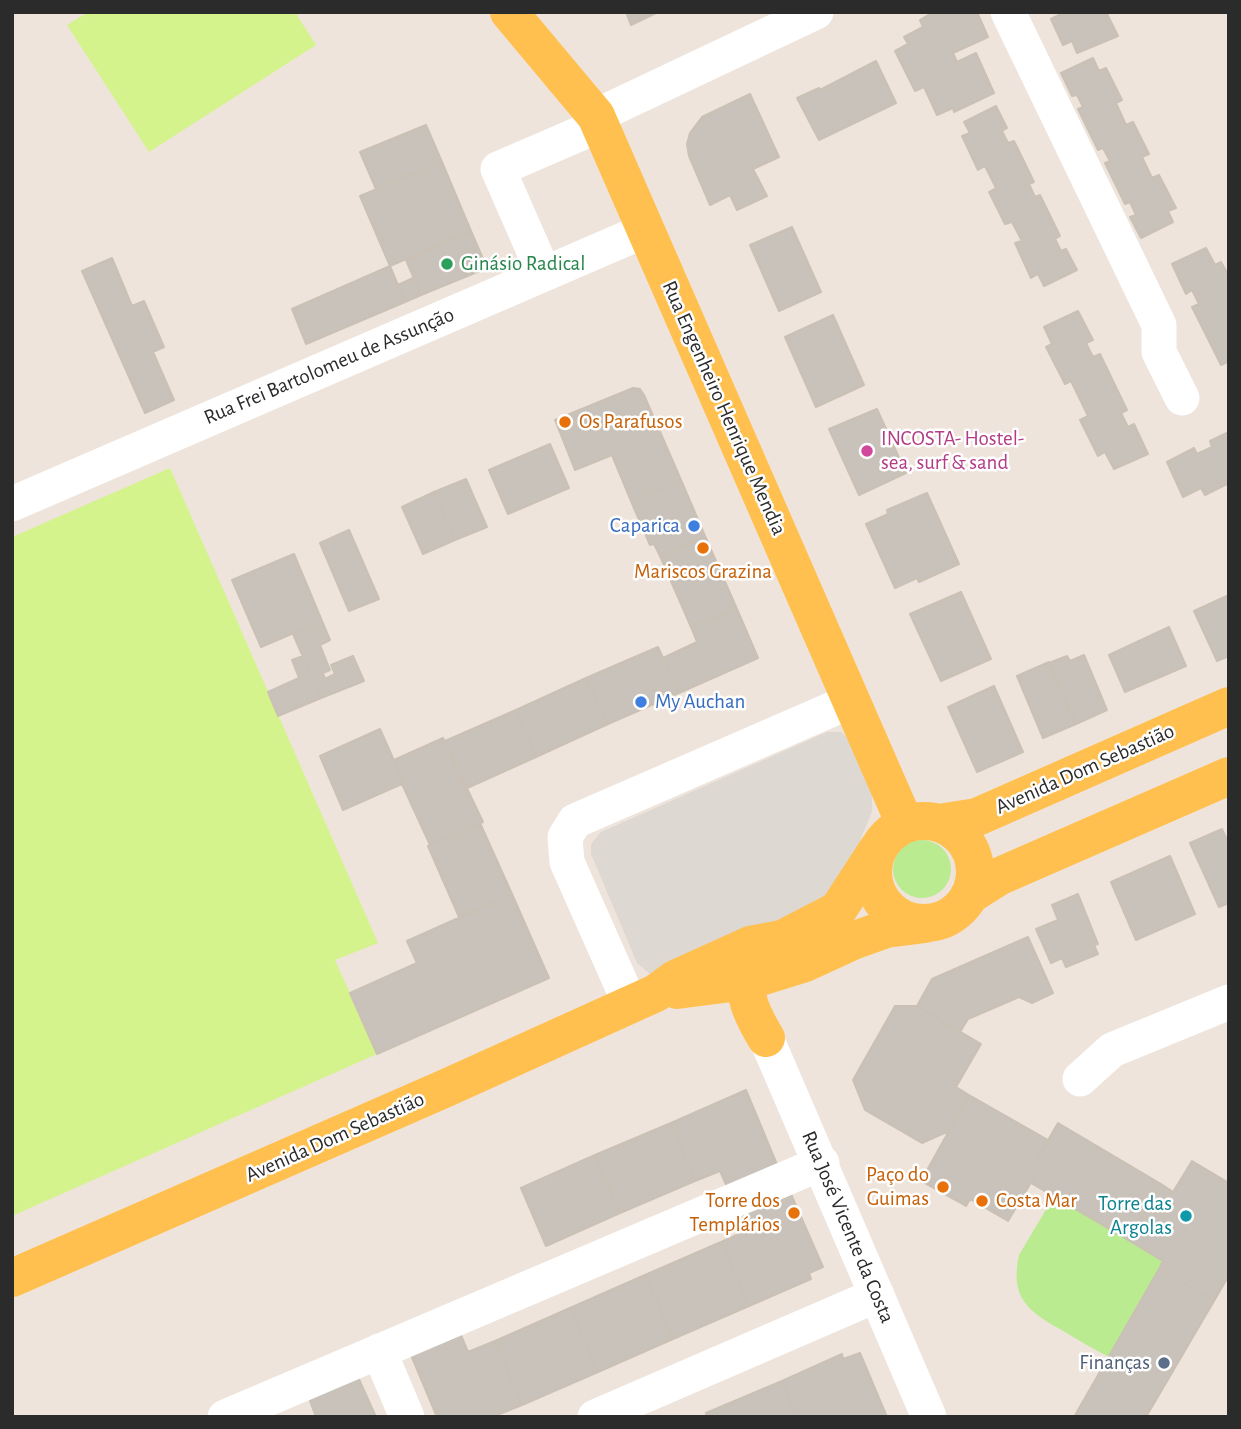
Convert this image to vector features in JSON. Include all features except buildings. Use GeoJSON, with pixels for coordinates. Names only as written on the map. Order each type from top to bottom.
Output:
{"type":"FeatureCollection","features":[{"type":"Feature","properties":{"kind":"main road","name":"Rua Engenheiro Henrique Mendia"},"geometry":{"type":"LineString","coordinates":[[509,12],[598,121],[851,701],[922,824]]}},
{"type":"Feature","properties":{"kind":"main road","name":"Avenida Dom Sebastião"},"geometry":{"type":"LineString","coordinates":[[922,824],[978,817],[1229,706]]}},
{"type":"Feature","properties":{"kind":"main road"},"geometry":{"type":"LineString","coordinates":[[970,895],[975,880],[974,862],[967,844],[954,831],[922,824],[889,834],[877,850],[873,869],[874,886],[882,902],[894,914],[909,922],[927,923],[952,915],[970,895],[1000,876],[1229,776]]}},
{"type":"Feature","properties":{"kind":"main road","name":"Avenida Dom Sebastião"},"geometry":{"type":"LineString","coordinates":[[794,951],[816,923],[838,909],[877,850]]}},
{"type":"Feature","properties":{"kind":"main road","name":"Avenida Dom Sebastião"},"geometry":{"type":"LineString","coordinates":[[12,1278],[446,1088],[643,998],[675,979],[750,945],[794,951],[855,940],[886,929],[927,923]]}},
{"type":"Feature","properties":{"kind":"main road"},"geometry":{"type":"LineString","coordinates":[[766,1038],[751,1013],[746,995],[747,981],[754,963],[794,951]]}},
{"type":"Feature","properties":{"kind":"main road"},"geometry":{"type":"LineString","coordinates":[[766,1038],[771,1012],[787,979],[794,951]]}},
{"type":"Feature","properties":{"kind":"main road","name":"Avenida Dom Sebastião"},"geometry":{"type":"LineString","coordinates":[[643,998],[747,981]]}},
{"type":"Feature","properties":{"kind":"street"},"geometry":{"type":"LineString","coordinates":[[544,274],[498,169],[816,12]]}},
{"type":"Feature","properties":{"kind":"street"},"geometry":{"type":"LineString","coordinates":[[1008,12],[1159,325],[1159,352],[1182,398]]}},
{"type":"Feature","properties":{"kind":"street","name":"Rua Frei Bartolomeu de Assunção"},"geometry":{"type":"LineString","coordinates":[[12,504],[295,365],[544,274],[646,230]]}},
{"type":"Feature","properties":{"kind":"street"},"geometry":{"type":"LineString","coordinates":[[643,998],[567,862],[565,837],[575,821],[851,701]]}},
{"type":"Feature","properties":{"kind":"street"},"geometry":{"type":"LineString","coordinates":[[1080,1079],[1112,1050],[1229,1002]]}},
{"type":"Feature","properties":{"kind":"street","name":"Rua José Vicente da Costa"},"geometry":{"type":"LineString","coordinates":[[766,1038],[929,1417]]}},
{"type":"Feature","properties":{"kind":"street"},"geometry":{"type":"LineString","coordinates":[[225,1417],[822,1163]]}},
{"type":"Feature","properties":{"kind":"street"},"geometry":{"type":"LineString","coordinates":[[596,1417],[877,1295]]}},
{"type":"Feature","properties":{"kind":"street"},"geometry":{"type":"LineString","coordinates":[[379,1351],[407,1417]]}},
{"type":"Feature","properties":{"kind":"green space"},"geometry":{"type":"Polygon","coordinates":[[[88,12],[295,12],[316,45],[149,152],[67,25],[88,12]]]}},
{"type":"Feature","properties":{"kind":"green space"},"geometry":{"type":"Polygon","coordinates":[[[170,468],[378,943],[335,960],[377,1054],[12,1216],[12,537],[170,468]]]}},
{"type":"Feature","properties":{"kind":"green space"},"geometry":{"type":"Polygon","coordinates":[[[916,840],[928,840],[943,848],[951,863],[951,875],[943,890],[928,898],[916,898],[901,890],[893,875],[893,863],[901,848],[916,840]]]}},
{"type":"Feature","properties":{"kind":"green space"},"geometry":{"type":"Polygon","coordinates":[[[1054,1196],[1163,1261],[1109,1357],[1038,1316],[1019,1292],[1019,1255],[1054,1196]]]}},
{"type":"Feature","properties":{"kind":"shaded area"},"geometry":{"type":"Polygon","coordinates":[[[827,732],[841,732],[853,742],[872,783],[872,812],[852,868],[831,898],[650,974],[637,963],[591,854],[591,844],[601,832],[827,732]]]}},
{"type":"Feature","properties":{"kind":"place","name":"Ginásio Radical"},"geometry":{"type":"Point","coordinates":[447,264]}},
{"type":"Feature","properties":{"kind":"place","name":"Os Parafusos"},"geometry":{"type":"Point","coordinates":[565,422]}},
{"type":"Feature","properties":{"kind":"place","name":"INCOSTA- Hostel- sea, surf & sand"},"geometry":{"type":"Point","coordinates":[867,451]}},
{"type":"Feature","properties":{"kind":"place","name":"Caparica"},"geometry":{"type":"Point","coordinates":[694,526]}},
{"type":"Feature","properties":{"kind":"place","name":"Mariscos Grazina"},"geometry":{"type":"Point","coordinates":[703,548]}},
{"type":"Feature","properties":{"kind":"place","name":"My Auchan"},"geometry":{"type":"Point","coordinates":[641,702]}},
{"type":"Feature","properties":{"kind":"place","name":"Paço do Guimas"},"geometry":{"type":"Point","coordinates":[943,1187]}},
{"type":"Feature","properties":{"kind":"place","name":"Costa Mar"},"geometry":{"type":"Point","coordinates":[982,1201]}},
{"type":"Feature","properties":{"kind":"place","name":"Torre dos Templários"},"geometry":{"type":"Point","coordinates":[794,1213]}},
{"type":"Feature","properties":{"kind":"place","name":"Torre das Argolas"},"geometry":{"type":"Point","coordinates":[1186,1216]}},
{"type":"Feature","properties":{"kind":"place","name":"Finanças"},"geometry":{"type":"Point","coordinates":[1164,1363]}}]}
